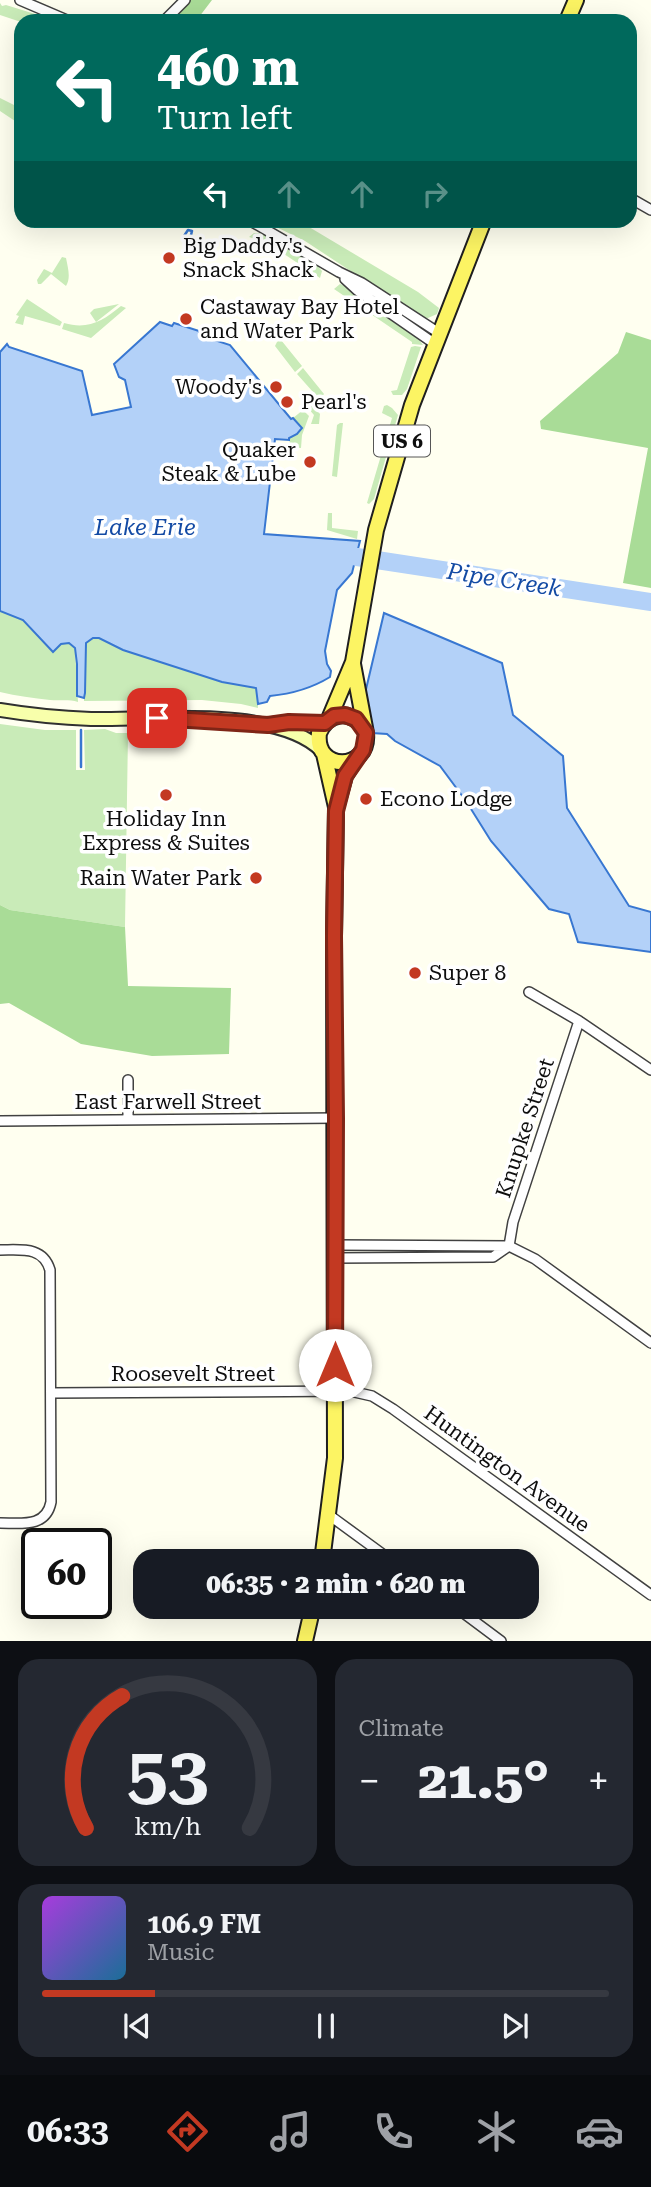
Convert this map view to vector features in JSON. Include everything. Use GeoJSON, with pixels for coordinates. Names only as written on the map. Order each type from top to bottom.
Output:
{"type":"FeatureCollection","features":[{"type":"Feature","properties":{"kind":"main road","name":"US 6"},"geometry":{"type":"LineString","coordinates":[[327,721],[353,662],[376,530],[412,405],[481,228]]}},
{"type":"Feature","properties":{"kind":"main road","name":"US 6"},"geometry":{"type":"LineString","coordinates":[[353,662],[363,728]]}},
{"type":"Feature","properties":{"kind":"main road"},"geometry":{"type":"LineString","coordinates":[[0,710],[34,716],[157,718],[268,725],[327,721],[340,715],[351,716],[363,728],[365,745],[345,776],[337,808],[334,936],[335,1458],[324,1549]]}},
{"type":"Feature","properties":{"kind":"main road"},"geometry":{"type":"LineString","coordinates":[[327,721],[319,733],[337,808]]}},
{"type":"Feature","properties":{"kind":"main road"},"geometry":{"type":"LineString","coordinates":[[268,725],[302,736],[339,762],[356,758]]}},
{"type":"Feature","properties":{"kind":"main road"},"geometry":{"type":"LineString","coordinates":[[305,1641],[310,1619]]}},
{"type":"Feature","properties":{"kind":"street"},"geometry":{"type":"LineString","coordinates":[[20,0],[53,14]]}},
{"type":"Feature","properties":{"kind":"street"},"geometry":{"type":"LineString","coordinates":[[170,14],[185,0]]}},
{"type":"Feature","properties":{"kind":"street"},"geometry":{"type":"LineString","coordinates":[[263,228],[362,283],[437,338]]}},
{"type":"Feature","properties":{"kind":"street"},"geometry":{"type":"LineString","coordinates":[[529,992],[579,1021],[651,1070]]}},
{"type":"Feature","properties":{"kind":"street","name":"Knupke Street"},"geometry":{"type":"LineString","coordinates":[[509,1246],[513,1222],[579,1021]]}},
{"type":"Feature","properties":{"kind":"street"},"geometry":{"type":"LineString","coordinates":[[128,1080],[128,1120]]}},
{"type":"Feature","properties":{"kind":"street","name":"East Farwell Street"},"geometry":{"type":"LineString","coordinates":[[0,1121],[336,1118]]}},
{"type":"Feature","properties":{"kind":"street"},"geometry":{"type":"LineString","coordinates":[[335,1252],[509,1246],[535,1259],[651,1343]]}},
{"type":"Feature","properties":{"kind":"street"},"geometry":{"type":"LineString","coordinates":[[0,1250],[30,1250],[44,1258],[50,1273],[51,1393],[49,1511],[44,1517],[30,1523],[0,1523]]}},
{"type":"Feature","properties":{"kind":"street","name":"Roosevelt Street"},"geometry":{"type":"LineString","coordinates":[[51,1393],[335,1391]]}},
{"type":"Feature","properties":{"kind":"street","name":"Huntington Avenue"},"geometry":{"type":"LineString","coordinates":[[335,1391],[361,1392],[383,1401],[651,1595]]}},
{"type":"Feature","properties":{"kind":"street"},"geometry":{"type":"LineString","coordinates":[[329,1515],[376,1549]]}},
{"type":"Feature","properties":{"kind":"street"},"geometry":{"type":"LineString","coordinates":[[471,1619],[501,1641]]}},
{"type":"Feature","properties":{"kind":"green space"},"geometry":{"type":"Polygon","coordinates":[[[189,0],[212,0],[201,14],[179,14],[189,0]]]}},
{"type":"Feature","properties":{"kind":"green space"},"geometry":{"type":"Polygon","coordinates":[[[0,3],[2,6],[35,14],[14,14],[14,20],[0,15],[0,3]]]}},
{"type":"Feature","properties":{"kind":"green space"},"geometry":{"type":"Polygon","coordinates":[[[0,98],[14,105],[14,120],[0,111],[0,98]]]}},
{"type":"Feature","properties":{"kind":"green space"},"geometry":{"type":"Polygon","coordinates":[[[278,228],[311,228],[418,292],[439,308],[437,314],[422,318],[305,241],[278,228]]]}},
{"type":"Feature","properties":{"kind":"green space"},"geometry":{"type":"Polygon","coordinates":[[[254,233],[263,233],[315,263],[322,271],[320,278],[266,242],[249,237],[254,233]]]}},
{"type":"Feature","properties":{"kind":"green space"},"geometry":{"type":"Polygon","coordinates":[[[62,257],[66,258],[68,269],[66,286],[51,274],[38,284],[37,280],[44,269],[52,273],[62,257]]]}},
{"type":"Feature","properties":{"kind":"green space"},"geometry":{"type":"Polygon","coordinates":[[[340,284],[417,337],[423,345],[412,344],[334,289],[340,284]]]}},
{"type":"Feature","properties":{"kind":"green space"},"geometry":{"type":"Polygon","coordinates":[[[27,299],[62,322],[60,326],[25,316],[23,325],[15,323],[19,316],[16,315],[27,299]]]}},
{"type":"Feature","properties":{"kind":"green space"},"geometry":{"type":"Polygon","coordinates":[[[119,304],[96,322],[90,313],[94,309],[119,304]]]}},
{"type":"Feature","properties":{"kind":"green space"},"geometry":{"type":"Polygon","coordinates":[[[121,306],[126,308],[91,338],[62,329],[64,323],[95,323],[121,306]]]}},
{"type":"Feature","properties":{"kind":"green space"},"geometry":{"type":"Polygon","coordinates":[[[626,332],[651,340],[651,588],[623,583],[648,448],[541,429],[540,421],[618,353],[626,332]]]}},
{"type":"Feature","properties":{"kind":"green space"},"geometry":{"type":"Polygon","coordinates":[[[281,340],[302,366],[295,372],[275,346],[281,340]]]}},
{"type":"Feature","properties":{"kind":"green space"},"geometry":{"type":"Polygon","coordinates":[[[411,347],[421,347],[407,389],[402,395],[393,395],[391,391],[397,390],[411,347]]]}},
{"type":"Feature","properties":{"kind":"green space"},"geometry":{"type":"Polygon","coordinates":[[[303,368],[324,394],[314,407],[320,414],[319,424],[311,424],[314,415],[307,407],[310,404],[305,399],[313,392],[297,374],[303,368]]]}},
{"type":"Feature","properties":{"kind":"green space"},"geometry":{"type":"Polygon","coordinates":[[[387,405],[398,415],[374,499],[369,504],[367,503],[392,418],[382,413],[387,405]]]}},
{"type":"Feature","properties":{"kind":"green space"},"geometry":{"type":"Polygon","coordinates":[[[303,410],[309,416],[302,435],[301,448],[290,447],[289,437],[302,428],[293,418],[303,410]]]}},
{"type":"Feature","properties":{"kind":"green space"},"geometry":{"type":"Polygon","coordinates":[[[343,423],[337,477],[332,476],[337,425],[343,423]]]}},
{"type":"Feature","properties":{"kind":"green space"},"geometry":{"type":"Polygon","coordinates":[[[328,513],[332,513],[332,528],[358,531],[357,539],[327,530],[328,513]]]}},
{"type":"Feature","properties":{"kind":"green space"},"geometry":{"type":"Polygon","coordinates":[[[0,611],[23,620],[53,652],[61,644],[69,643],[75,648],[78,702],[0,692],[0,611]]]}},
{"type":"Feature","properties":{"kind":"green space"},"geometry":{"type":"Polygon","coordinates":[[[93,638],[222,682],[257,688],[258,708],[202,700],[84,701],[86,643],[93,638]]]}},
{"type":"Feature","properties":{"kind":"green space"},"geometry":{"type":"Polygon","coordinates":[[[0,724],[45,730],[76,730],[76,770],[85,770],[84,730],[105,729],[128,733],[125,927],[10,910],[0,905],[0,724]]]}},
{"type":"Feature","properties":{"kind":"green space"},"geometry":{"type":"Polygon","coordinates":[[[0,905],[10,910],[125,927],[128,986],[231,988],[229,1054],[152,1056],[81,1044],[9,1003],[0,1004],[0,905]]]}},
{"type":"Feature","properties":{"kind":"water","name":"Lake Erie"},"geometry":{"type":"Polygon","coordinates":[[[160,322],[172,326],[174,323],[199,331],[199,335],[230,345],[291,419],[302,428],[289,440],[275,439],[264,534],[360,541],[352,573],[337,590],[325,651],[331,671],[330,677],[301,690],[270,696],[267,702],[258,704],[256,688],[222,682],[123,650],[99,638],[93,638],[86,643],[85,693],[84,698],[77,696],[75,648],[69,643],[61,644],[53,652],[23,620],[0,611],[0,352],[7,344],[9,347],[82,371],[92,415],[131,407],[125,380],[119,377],[114,364],[160,322]]]}},
{"type":"Feature","properties":{"kind":"water"},"geometry":{"type":"Polygon","coordinates":[[[384,613],[502,663],[513,715],[563,756],[567,808],[629,906],[651,912],[651,952],[578,942],[569,914],[549,909],[491,841],[440,766],[387,734],[372,733],[363,702],[384,613]]]}},
{"type":"Feature","properties":{"kind":"waterway"},"geometry":{"type":"LineString","coordinates":[[184,236],[188,230],[192,231],[191,235]]}},
{"type":"Feature","properties":{"kind":"waterway","name":"Pipe Creek"},"geometry":{"type":"LineString","coordinates":[[357,557],[651,602]]}},
{"type":"Feature","properties":{"kind":"waterway"},"geometry":{"type":"LineString","coordinates":[[81,730],[81,767]]}},
{"type":"Feature","properties":{"kind":"place","name":"Big Daddy's Snack Shack"},"geometry":{"type":"Point","coordinates":[169,258]}},
{"type":"Feature","properties":{"kind":"place","name":"Castaway Bay Hotel and Water Park"},"geometry":{"type":"Point","coordinates":[186,319]}},
{"type":"Feature","properties":{"kind":"place","name":"Woody's"},"geometry":{"type":"Point","coordinates":[276,387]}},
{"type":"Feature","properties":{"kind":"place","name":"Pearl's"},"geometry":{"type":"Point","coordinates":[287,402]}},
{"type":"Feature","properties":{"kind":"place","name":"Quaker Steak & Lube"},"geometry":{"type":"Point","coordinates":[310,462]}},
{"type":"Feature","properties":{"kind":"place","name":"Holiday Inn Express & Suites"},"geometry":{"type":"Point","coordinates":[166,795]}},
{"type":"Feature","properties":{"kind":"place","name":"Econo Lodge"},"geometry":{"type":"Point","coordinates":[366,799]}},
{"type":"Feature","properties":{"kind":"place","name":"Rain Water Park"},"geometry":{"type":"Point","coordinates":[256,878]}},
{"type":"Feature","properties":{"kind":"place","name":"Super 8"},"geometry":{"type":"Point","coordinates":[415,973]}},
{"type":"Feature","properties":{"kind":"route"},"geometry":{"type":"LineString","coordinates":[[157,718],[268,725],[289,722],[325,723],[334,716],[345,715],[356,719],[366,733],[363,750],[345,776],[336,811],[335,1365]]}}]}
